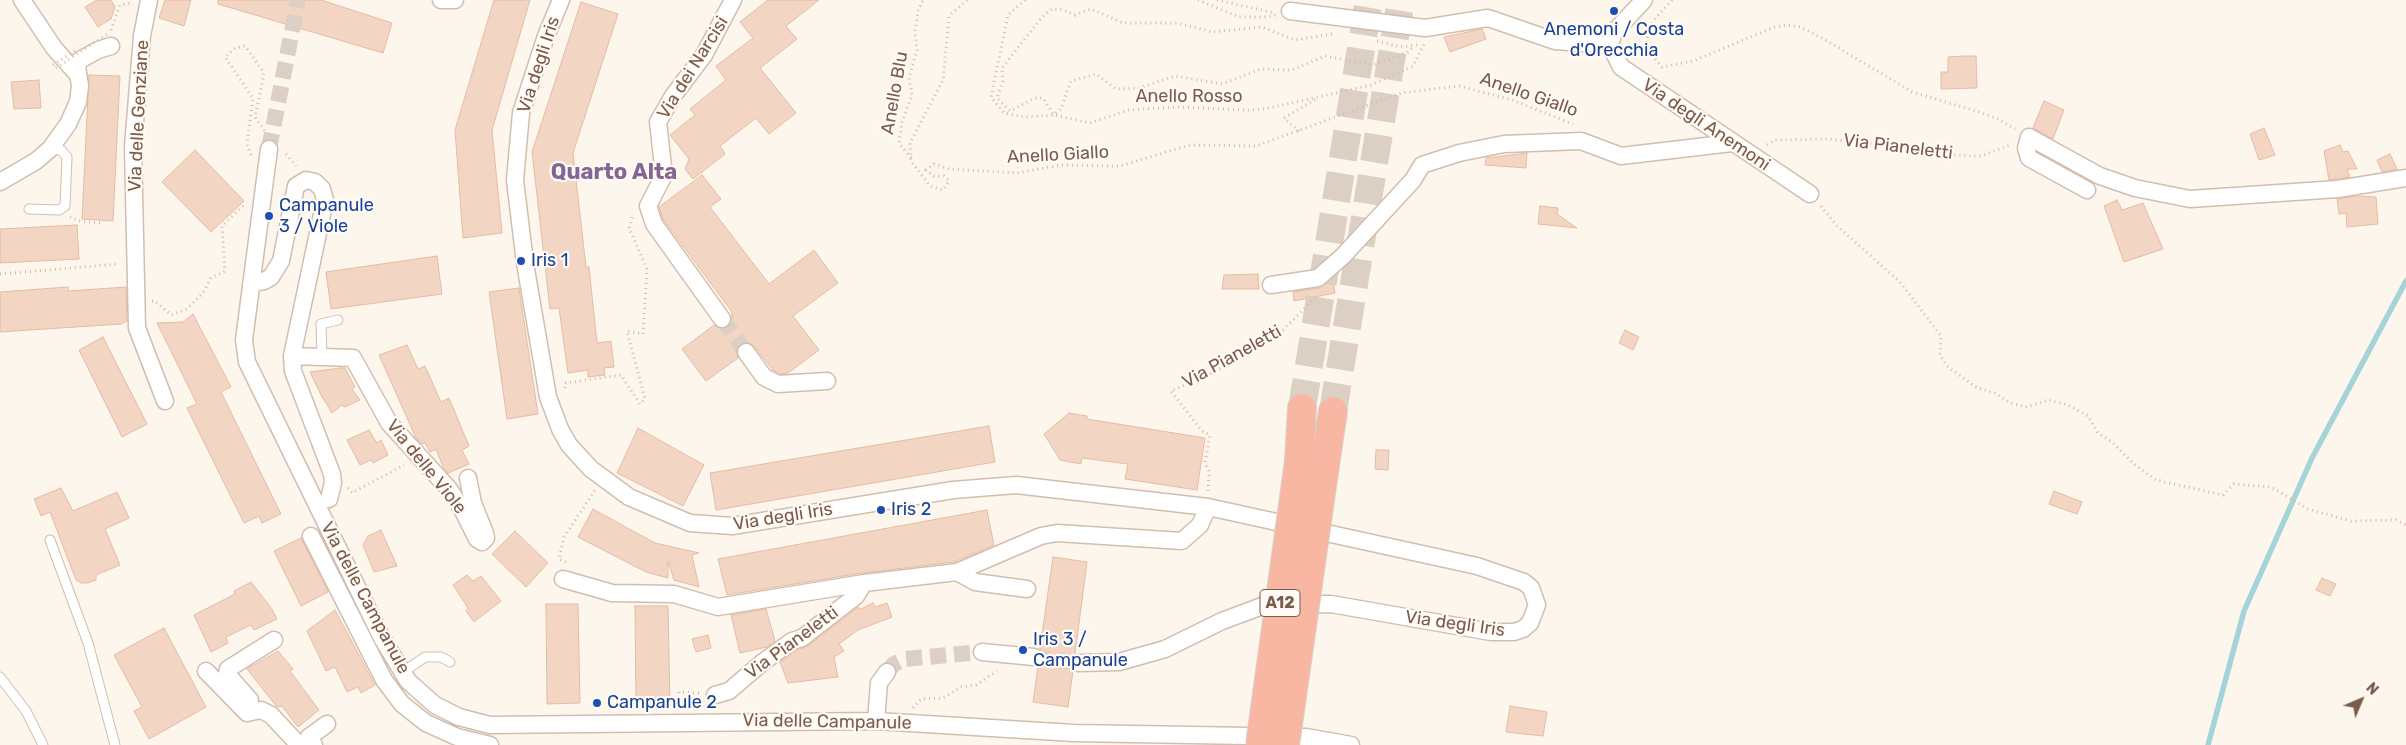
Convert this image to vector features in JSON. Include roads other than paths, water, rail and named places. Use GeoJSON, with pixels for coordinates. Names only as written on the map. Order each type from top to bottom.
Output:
{"type":"FeatureCollection","features":[{"type":"Feature","properties":{"kind":"highway","name":"A12"},"geometry":{"type":"LineString","coordinates":[[1285,745],[1312,463],[1302,408]]}},
{"type":"Feature","properties":{"kind":"highway","name":"A12"},"geometry":{"type":"LineString","coordinates":[[1260,745],[1312,463],[1334,411]]}},
{"type":"Feature","properties":{"kind":"street"},"geometry":{"type":"LineString","coordinates":[[22,0],[54,48],[78,75]]}},
{"type":"Feature","properties":{"kind":"street"},"geometry":{"type":"LineString","coordinates":[[441,0],[455,0]]}},
{"type":"Feature","properties":{"kind":"street","name":"Via degli Iris"},"geometry":{"type":"LineString","coordinates":[[560,0],[521,113],[515,180],[525,262],[548,397],[560,429],[569,445],[591,470],[629,497],[690,523],[732,526],[954,490],[1016,485],[1208,507],[1477,566],[1515,578],[1531,588],[1537,605],[1535,615],[1530,623],[1523,629],[1514,632],[1491,632],[1331,604],[1265,605],[1222,621],[1165,649],[1119,662],[1078,663]]}},
{"type":"Feature","properties":{"kind":"street","name":"Via dei Narcisi"},"geometry":{"type":"LineString","coordinates":[[722,319],[654,224],[648,206],[664,175],[658,122],[673,96],[704,54],[733,0]]}},
{"type":"Feature","properties":{"kind":"street"},"geometry":{"type":"LineString","coordinates":[[1290,11],[1425,36],[1488,18],[1556,41],[1610,45],[1614,32],[1623,20],[1644,0]]}},
{"type":"Feature","properties":{"kind":"street","name":"Via delle Genziane"},"geometry":{"type":"LineString","coordinates":[[144,1],[133,147],[137,328],[165,401]]}},
{"type":"Feature","properties":{"kind":"street"},"geometry":{"type":"LineString","coordinates":[[0,182],[36,161],[50,149],[68,124],[78,102],[77,66],[80,60],[98,50],[110,37]]}},
{"type":"Feature","properties":{"kind":"street","name":"Via degli Anemoni"},"geometry":{"type":"LineString","coordinates":[[1610,45],[1621,68],[1810,194]]}},
{"type":"Feature","properties":{"kind":"street"},"geometry":{"type":"LineString","coordinates":[[2086,190],[2029,158],[2026,148],[2029,136],[2100,176],[2135,188],[2190,199],[2338,189],[2406,178]]}},
{"type":"Feature","properties":{"kind":"street"},"geometry":{"type":"LineString","coordinates":[[1271,285],[1318,278],[1353,245],[1413,180],[1422,165],[1459,152],[1504,144],[1581,141],[1621,156],[1732,143]]}},
{"type":"Feature","properties":{"kind":"street","name":"Via delle Campanule"},"geometry":{"type":"LineString","coordinates":[[274,146],[251,284],[244,340],[247,362],[382,638],[408,681],[435,705],[459,717],[490,724],[876,721],[1074,733],[1306,737],[1351,745]]}},
{"type":"Feature","properties":{"kind":"street"},"geometry":{"type":"LineString","coordinates":[[251,284],[271,277],[281,260],[294,192],[300,183],[306,180],[316,182],[322,189],[325,200],[292,356],[294,370],[332,474],[333,483],[329,499]]}},
{"type":"Feature","properties":{"kind":"street"},"geometry":{"type":"LineString","coordinates":[[746,352],[764,377],[778,384],[827,381]]}},
{"type":"Feature","properties":{"kind":"street","name":"Via delle Viole"},"geometry":{"type":"LineString","coordinates":[[292,356],[353,358],[389,423],[454,496],[477,539],[482,542],[486,538],[485,533],[473,503],[468,478]]}},
{"type":"Feature","properties":{"kind":"street"},"geometry":{"type":"LineString","coordinates":[[565,571],[612,593],[674,594],[718,607],[864,583],[957,572],[1041,536],[1057,533],[1182,541],[1200,525],[1208,507]]}},
{"type":"Feature","properties":{"kind":"street"},"geometry":{"type":"LineString","coordinates":[[311,536],[384,680],[402,704],[426,723],[457,737],[490,745]]}},
{"type":"Feature","properties":{"kind":"street"},"geometry":{"type":"LineString","coordinates":[[957,572],[975,582],[1027,589]]}},
{"type":"Feature","properties":{"kind":"street","name":"Via Pianeletti"},"geometry":{"type":"LineString","coordinates":[[715,694],[729,691],[763,662],[792,641],[802,638],[856,596],[864,583]]}},
{"type":"Feature","properties":{"kind":"street"},"geometry":{"type":"LineString","coordinates":[[274,640],[228,669],[227,674],[261,710],[271,714],[281,722],[299,745]]}},
{"type":"Feature","properties":{"kind":"street"},"geometry":{"type":"LineString","coordinates":[[982,652],[1034,657]]}},
{"type":"Feature","properties":{"kind":"street"},"geometry":{"type":"LineString","coordinates":[[206,671],[247,713],[261,710]]}},
{"type":"Feature","properties":{"kind":"street"},"geometry":{"type":"LineString","coordinates":[[876,721],[879,683],[887,672]]}},
{"type":"Feature","properties":{"kind":"street"},"geometry":{"type":"LineString","coordinates":[[314,745],[309,737],[327,724]]}},
{"type":"Feature","properties":{"kind":"lane"},"geometry":{"type":"LineString","coordinates":[[29,209],[63,209],[65,206],[67,157],[61,150],[50,149]]}},
{"type":"Feature","properties":{"kind":"lane"},"geometry":{"type":"LineString","coordinates":[[322,357],[321,324],[338,320]]}},
{"type":"Feature","properties":{"kind":"lane"},"geometry":{"type":"LineString","coordinates":[[50,540],[88,643],[115,745]]}},
{"type":"Feature","properties":{"kind":"lane"},"geometry":{"type":"LineString","coordinates":[[402,672],[425,657],[441,657],[450,662]]}},
{"type":"Feature","properties":{"kind":"lane"},"geometry":{"type":"LineString","coordinates":[[0,677],[26,711],[43,745]]}},
{"type":"Feature","properties":{"kind":"waterway"},"geometry":{"type":"LineString","coordinates":[[2208,745],[2244,611],[2312,458],[2406,281]]}},
{"type":"Feature","properties":{"kind":"tunnel"},"geometry":{"type":"LineString","coordinates":[[269,149],[298,0]]}},
{"type":"Feature","properties":{"kind":"tunnel"},"geometry":{"type":"LineString","coordinates":[[1302,408],[1369,0]]}},
{"type":"Feature","properties":{"kind":"tunnel"},"geometry":{"type":"LineString","coordinates":[[1333,411],[1401,0]]}},
{"type":"Feature","properties":{"kind":"tunnel"},"geometry":{"type":"LineString","coordinates":[[722,319],[746,352]]}},
{"type":"Feature","properties":{"kind":"tunnel"},"geometry":{"type":"LineString","coordinates":[[887,672],[894,664],[904,659],[982,652]]}},
{"type":"Feature","properties":{"kind":"tunnel"},"geometry":{"type":"LineString","coordinates":[[1034,657],[1078,663]]}},
{"type":"Feature","properties":{"kind":"place","name":"Anemoni / Costa d'Orecchia"},"geometry":{"type":"Point","coordinates":[1614,11]}},
{"type":"Feature","properties":{"kind":"place","name":"Campanule 3 / Viole"},"geometry":{"type":"Point","coordinates":[269,216]}},
{"type":"Feature","properties":{"kind":"place","name":"Iris 1"},"geometry":{"type":"Point","coordinates":[521,261]}},
{"type":"Feature","properties":{"kind":"place","name":"Iris 2"},"geometry":{"type":"Point","coordinates":[881,510]}},
{"type":"Feature","properties":{"kind":"place","name":"Iris 3 / Campanule"},"geometry":{"type":"Point","coordinates":[1023,650]}},
{"type":"Feature","properties":{"kind":"place","name":"Campanule 2"},"geometry":{"type":"Point","coordinates":[597,703]}},
{"type":"Feature","properties":{"kind":"district","name":"Quarto Alta"},"geometry":{"type":"Point","coordinates":[614,173]}}]}
